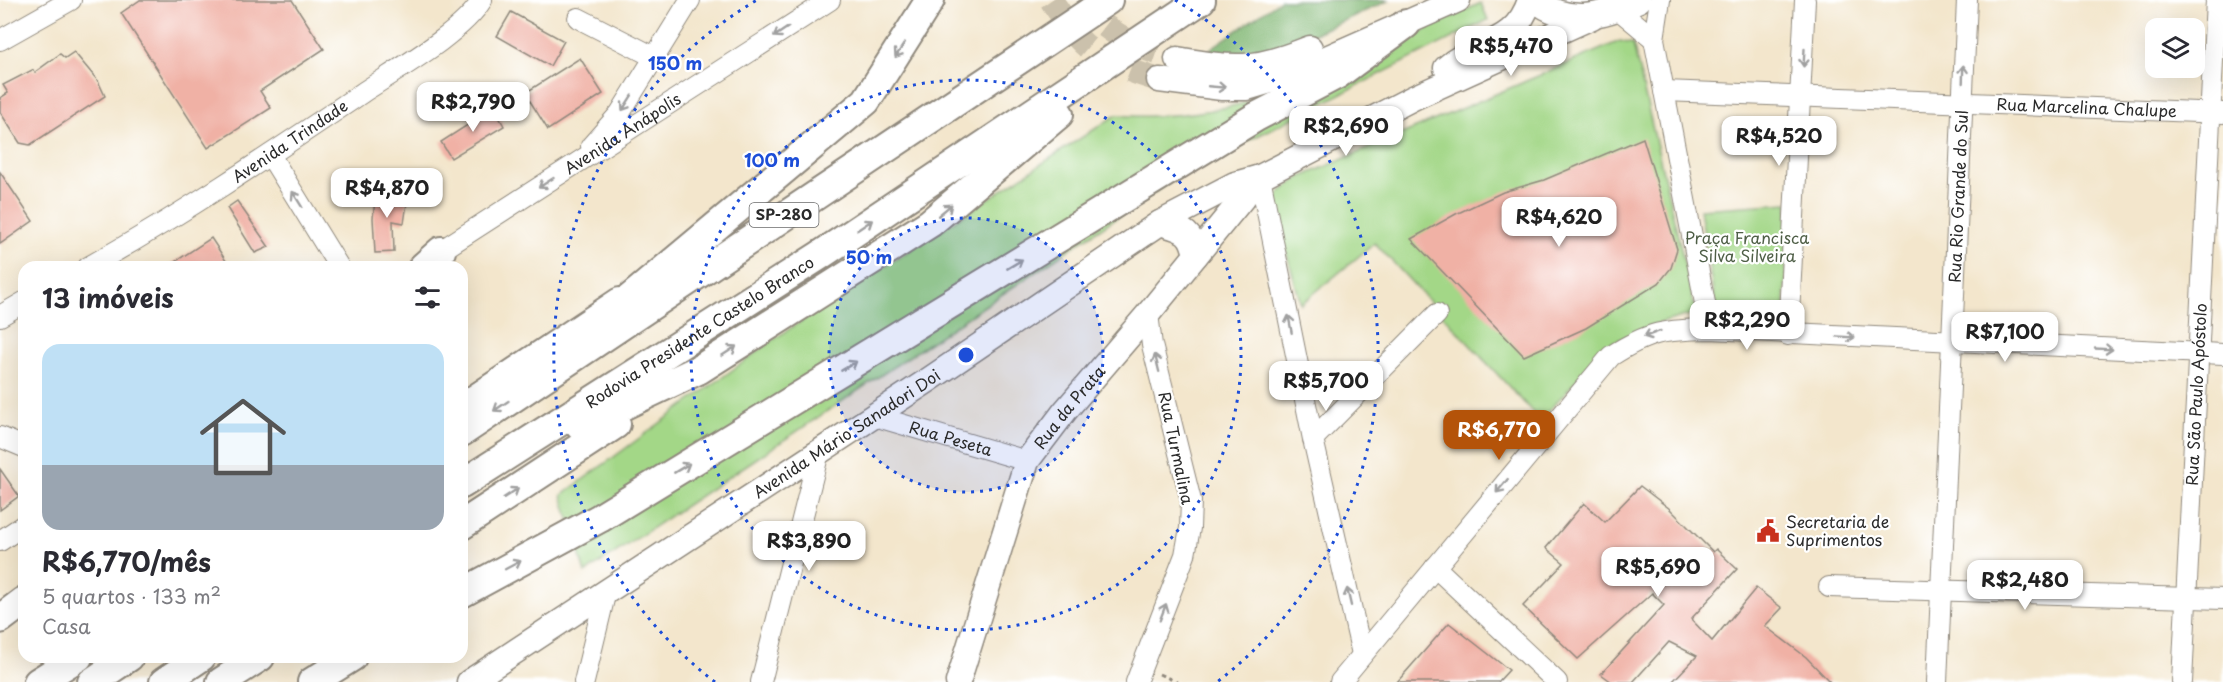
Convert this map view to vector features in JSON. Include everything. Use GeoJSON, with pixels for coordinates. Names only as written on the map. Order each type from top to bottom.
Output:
{"type":"FeatureCollection","features":[{"type":"Feature","properties":{"kind":"highway"},"geometry":{"type":"LineString","coordinates":[[531,386],[637,291],[866,101],[930,0]]}},
{"type":"Feature","properties":{"kind":"highway"},"geometry":{"type":"LineString","coordinates":[[468,404],[637,291],[930,117],[1080,0]]}},
{"type":"Feature","properties":{"kind":"highway","name":"SP-280"},"geometry":{"type":"LineString","coordinates":[[468,428],[1108,0]]}},
{"type":"Feature","properties":{"kind":"highway","name":"Rodovia Presidente Castelo Branco"},"geometry":{"type":"LineString","coordinates":[[468,480],[819,256],[1201,0]]}},
{"type":"Feature","properties":{"kind":"highway"},"geometry":{"type":"LineString","coordinates":[[468,590],[600,518],[1256,117],[1338,74],[1412,12]]}},
{"type":"Feature","properties":{"kind":"highway","name":"Rodovia Presidente Castelo Branco"},"geometry":{"type":"LineString","coordinates":[[468,521],[700,369],[930,223],[1167,23]]}},
{"type":"Feature","properties":{"kind":"highway","name":"Rodovia Presidente Castelo Branco"},"geometry":{"type":"LineString","coordinates":[[468,480],[700,369]]}},
{"type":"Feature","properties":{"kind":"highway"},"geometry":{"type":"LineString","coordinates":[[0,620],[18,606]]}},
{"type":"Feature","properties":{"kind":"highway"},"geometry":{"type":"LineString","coordinates":[[38,682],[68,663]]}},
{"type":"Feature","properties":{"kind":"highway"},"geometry":{"type":"LineString","coordinates":[[92,682],[120,663]]}},
{"type":"Feature","properties":{"kind":"highway"},"geometry":{"type":"LineString","coordinates":[[164,682],[192,663]]}},
{"type":"Feature","properties":{"kind":"highway"},"geometry":{"type":"LineString","coordinates":[[221,682],[251,663]]}},
{"type":"Feature","properties":{"kind":"highway"},"geometry":{"type":"LineString","coordinates":[[312,682],[342,663]]}},
{"type":"Feature","properties":{"kind":"main road"},"geometry":{"type":"LineString","coordinates":[[1177,59],[1224,68],[1261,65],[1412,12],[1458,0]]}},
{"type":"Feature","properties":{"kind":"main road"},"geometry":{"type":"LineString","coordinates":[[1413,98],[1450,65],[1515,28],[1525,16],[1530,0]]}},
{"type":"Feature","properties":{"kind":"main road"},"geometry":{"type":"LineString","coordinates":[[1535,0],[1558,15],[1592,17]]}},
{"type":"Feature","properties":{"kind":"main road"},"geometry":{"type":"LineString","coordinates":[[1260,177],[1413,98],[1592,17],[1629,4]]}},
{"type":"Feature","properties":{"kind":"main road"},"geometry":{"type":"LineString","coordinates":[[1159,80],[1222,88],[1247,88],[1281,78],[1412,12]]}},
{"type":"Feature","properties":{"kind":"main road","name":"Avenida Mário Sanadori Doi"},"geometry":{"type":"LineString","coordinates":[[469,682],[874,416],[1160,223],[1235,184],[1260,177]]}},
{"type":"Feature","properties":{"kind":"main road","name":"Rua da Prata"},"geometry":{"type":"LineString","coordinates":[[958,682],[1027,461],[1065,411],[1260,177]]}},
{"type":"Feature","properties":{"kind":"main road"},"geometry":{"type":"LineString","coordinates":[[1160,223],[1188,233],[1193,240],[1196,255]]}},
{"type":"Feature","properties":{"kind":"street"},"geometry":{"type":"LineString","coordinates":[[0,40],[71,0]]}},
{"type":"Feature","properties":{"kind":"street"},"geometry":{"type":"LineString","coordinates":[[577,163],[620,113],[690,0]]}},
{"type":"Feature","properties":{"kind":"street","name":"Avenida Anápolis"},"geometry":{"type":"LineString","coordinates":[[432,259],[830,0]]}},
{"type":"Feature","properties":{"kind":"street"},"geometry":{"type":"LineString","coordinates":[[1660,0],[1654,39],[1710,329]]}},
{"type":"Feature","properties":{"kind":"street"},"geometry":{"type":"LineString","coordinates":[[1788,335],[1805,0]]}},
{"type":"Feature","properties":{"kind":"street","name":"Rua Rio Grande do Sul"},"geometry":{"type":"LineString","coordinates":[[1937,682],[1967,0]]}},
{"type":"Feature","properties":{"kind":"street","name":"Rua São Paulo Apóstolo"},"geometry":{"type":"LineString","coordinates":[[2182,682],[2198,353],[2216,113],[2216,0]]}},
{"type":"Feature","properties":{"kind":"street","name":"Avenida Trindade"},"geometry":{"type":"LineString","coordinates":[[99,261],[149,233],[419,55],[455,29],[478,1]]}},
{"type":"Feature","properties":{"kind":"street"},"geometry":{"type":"LineString","coordinates":[[1629,4],[1654,39]]}},
{"type":"Feature","properties":{"kind":"street"},"geometry":{"type":"LineString","coordinates":[[578,18],[656,58]]}},
{"type":"Feature","properties":{"kind":"street","name":"Rua Marcelina Chalupe"},"geometry":{"type":"LineString","coordinates":[[1664,91],[1802,94],[2216,113]]}},
{"type":"Feature","properties":{"kind":"street"},"geometry":{"type":"LineString","coordinates":[[270,155],[335,261]]}},
{"type":"Feature","properties":{"kind":"street"},"geometry":{"type":"LineString","coordinates":[[1260,177],[1313,439],[1362,654]]}},
{"type":"Feature","properties":{"kind":"street"},"geometry":{"type":"LineString","coordinates":[[0,316],[18,306]]}},
{"type":"Feature","properties":{"kind":"street","name":"Rua Turmalina"},"geometry":{"type":"LineString","coordinates":[[1136,682],[1185,555],[1190,528],[1191,501],[1152,345],[1148,314]]}},
{"type":"Feature","properties":{"kind":"street"},"geometry":{"type":"LineString","coordinates":[[1313,439],[1437,314]]}},
{"type":"Feature","properties":{"kind":"street"},"geometry":{"type":"LineString","coordinates":[[1340,682],[1611,356],[1647,335],[1665,330],[1710,329],[1788,335],[2223,354]]}},
{"type":"Feature","properties":{"kind":"street","name":"Rua Peseta"},"geometry":{"type":"LineString","coordinates":[[874,416],[1027,461]]}},
{"type":"Feature","properties":{"kind":"street"},"geometry":{"type":"LineString","coordinates":[[0,437],[18,444]]}},
{"type":"Feature","properties":{"kind":"street"},"geometry":{"type":"LineString","coordinates":[[761,682],[819,452]]}},
{"type":"Feature","properties":{"kind":"street"},"geometry":{"type":"LineString","coordinates":[[0,542],[18,529]]}},
{"type":"Feature","properties":{"kind":"street"},"geometry":{"type":"LineString","coordinates":[[1435,567],[1557,682]]}},
{"type":"Feature","properties":{"kind":"street"},"geometry":{"type":"LineString","coordinates":[[1829,587],[2223,599]]}},
{"type":"Feature","properties":{"kind":"street"},"geometry":{"type":"LineString","coordinates":[[584,682],[606,591]]}},
{"type":"Feature","properties":{"kind":"green space"},"geometry":{"type":"Polygon","coordinates":[[[1281,0],[1390,0],[1255,60],[1216,55],[1210,49],[1281,0]]]}},
{"type":"Feature","properties":{"kind":"green space"},"geometry":{"type":"Polygon","coordinates":[[[1481,3],[1488,20],[1182,174],[585,573],[562,495],[780,335],[1116,115],[1165,116],[1213,110],[1259,99],[1305,84],[1350,65],[1481,3]]]}},
{"type":"Feature","properties":{"kind":"green space"},"geometry":{"type":"Polygon","coordinates":[[[1620,41],[1633,44],[1696,313],[1650,326],[1610,344],[1540,420],[1375,243],[1301,304],[1273,205],[1280,192],[1301,177],[1620,41]]]}},
{"type":"Feature","properties":{"kind":"green space","name":"Praça Francisca Silva Silveira"},"geometry":{"type":"Polygon","coordinates":[[[1788,203],[1785,310],[1772,322],[1765,324],[1749,325],[1723,321],[1716,311],[1700,209],[1788,203]]]}},
{"type":"Feature","properties":{"kind":"building"},"geometry":{"type":"Polygon","coordinates":[[[140,0],[292,0],[324,49],[260,91],[271,108],[208,148],[121,13],[140,0]]]}},
{"type":"Feature","properties":{"kind":"building"},"geometry":{"type":"Polygon","coordinates":[[[511,12],[564,41],[550,66],[497,36],[511,12]]]}},
{"type":"Feature","properties":{"kind":"building"},"geometry":{"type":"Polygon","coordinates":[[[74,52],[98,81],[105,96],[30,145],[20,143],[0,112],[0,98],[8,93],[3,85],[32,70],[35,72],[60,54],[65,58],[74,52]]]}},
{"type":"Feature","properties":{"kind":"building"},"geometry":{"type":"Polygon","coordinates":[[[580,58],[603,94],[548,130],[525,93],[580,58]]]}},
{"type":"Feature","properties":{"kind":"building"},"geometry":{"type":"Polygon","coordinates":[[[494,108],[504,126],[451,158],[441,142],[494,108]]]}},
{"type":"Feature","properties":{"kind":"building"},"geometry":{"type":"Polygon","coordinates":[[[1643,138],[1677,249],[1671,268],[1659,283],[1586,328],[1524,356],[1411,239],[1503,192],[1544,180],[1643,138]]]}},
{"type":"Feature","properties":{"kind":"building"},"geometry":{"type":"Polygon","coordinates":[[[0,172],[33,221],[0,244],[0,172]]]}},
{"type":"Feature","properties":{"kind":"building"},"geometry":{"type":"Polygon","coordinates":[[[376,191],[408,197],[404,223],[393,221],[394,252],[375,253],[373,218],[376,191]]]}},
{"type":"Feature","properties":{"kind":"building"},"geometry":{"type":"Polygon","coordinates":[[[237,201],[269,247],[255,253],[227,208],[237,201]]]}},
{"type":"Feature","properties":{"kind":"building"},"geometry":{"type":"Polygon","coordinates":[[[211,238],[226,261],[176,261],[211,238]]]}},
{"type":"Feature","properties":{"kind":"building"},"geometry":{"type":"Polygon","coordinates":[[[0,469],[18,497],[0,510],[0,469]]]}},
{"type":"Feature","properties":{"kind":"building"},"geometry":{"type":"Polygon","coordinates":[[[1640,486],[1670,509],[1713,552],[1716,549],[1737,569],[1691,619],[1712,641],[1756,588],[1782,608],[1765,626],[1806,657],[1830,682],[1672,682],[1697,656],[1669,642],[1633,682],[1612,682],[1601,674],[1664,605],[1652,593],[1578,659],[1523,606],[1564,563],[1546,548],[1584,503],[1605,522],[1640,486]]]}},
{"type":"Feature","properties":{"kind":"building"},"geometry":{"type":"Polygon","coordinates":[[[1449,623],[1509,670],[1498,682],[1397,682],[1449,623]]]}},
{"type":"Feature","properties":{"kind":"tunnel"},"geometry":{"type":"LineString","coordinates":[[1051,0],[1079,39],[1096,54],[1127,69],[1159,80]]}},
{"type":"Feature","properties":{"kind":"tunnel"},"geometry":{"type":"LineString","coordinates":[[1079,0],[1100,22],[1123,38],[1148,50],[1177,59]]}},
{"type":"Feature","properties":{"kind":"place","name":"Secretaria de Suprimentos"},"geometry":{"type":"Point","coordinates":[1768,531]}}]}
